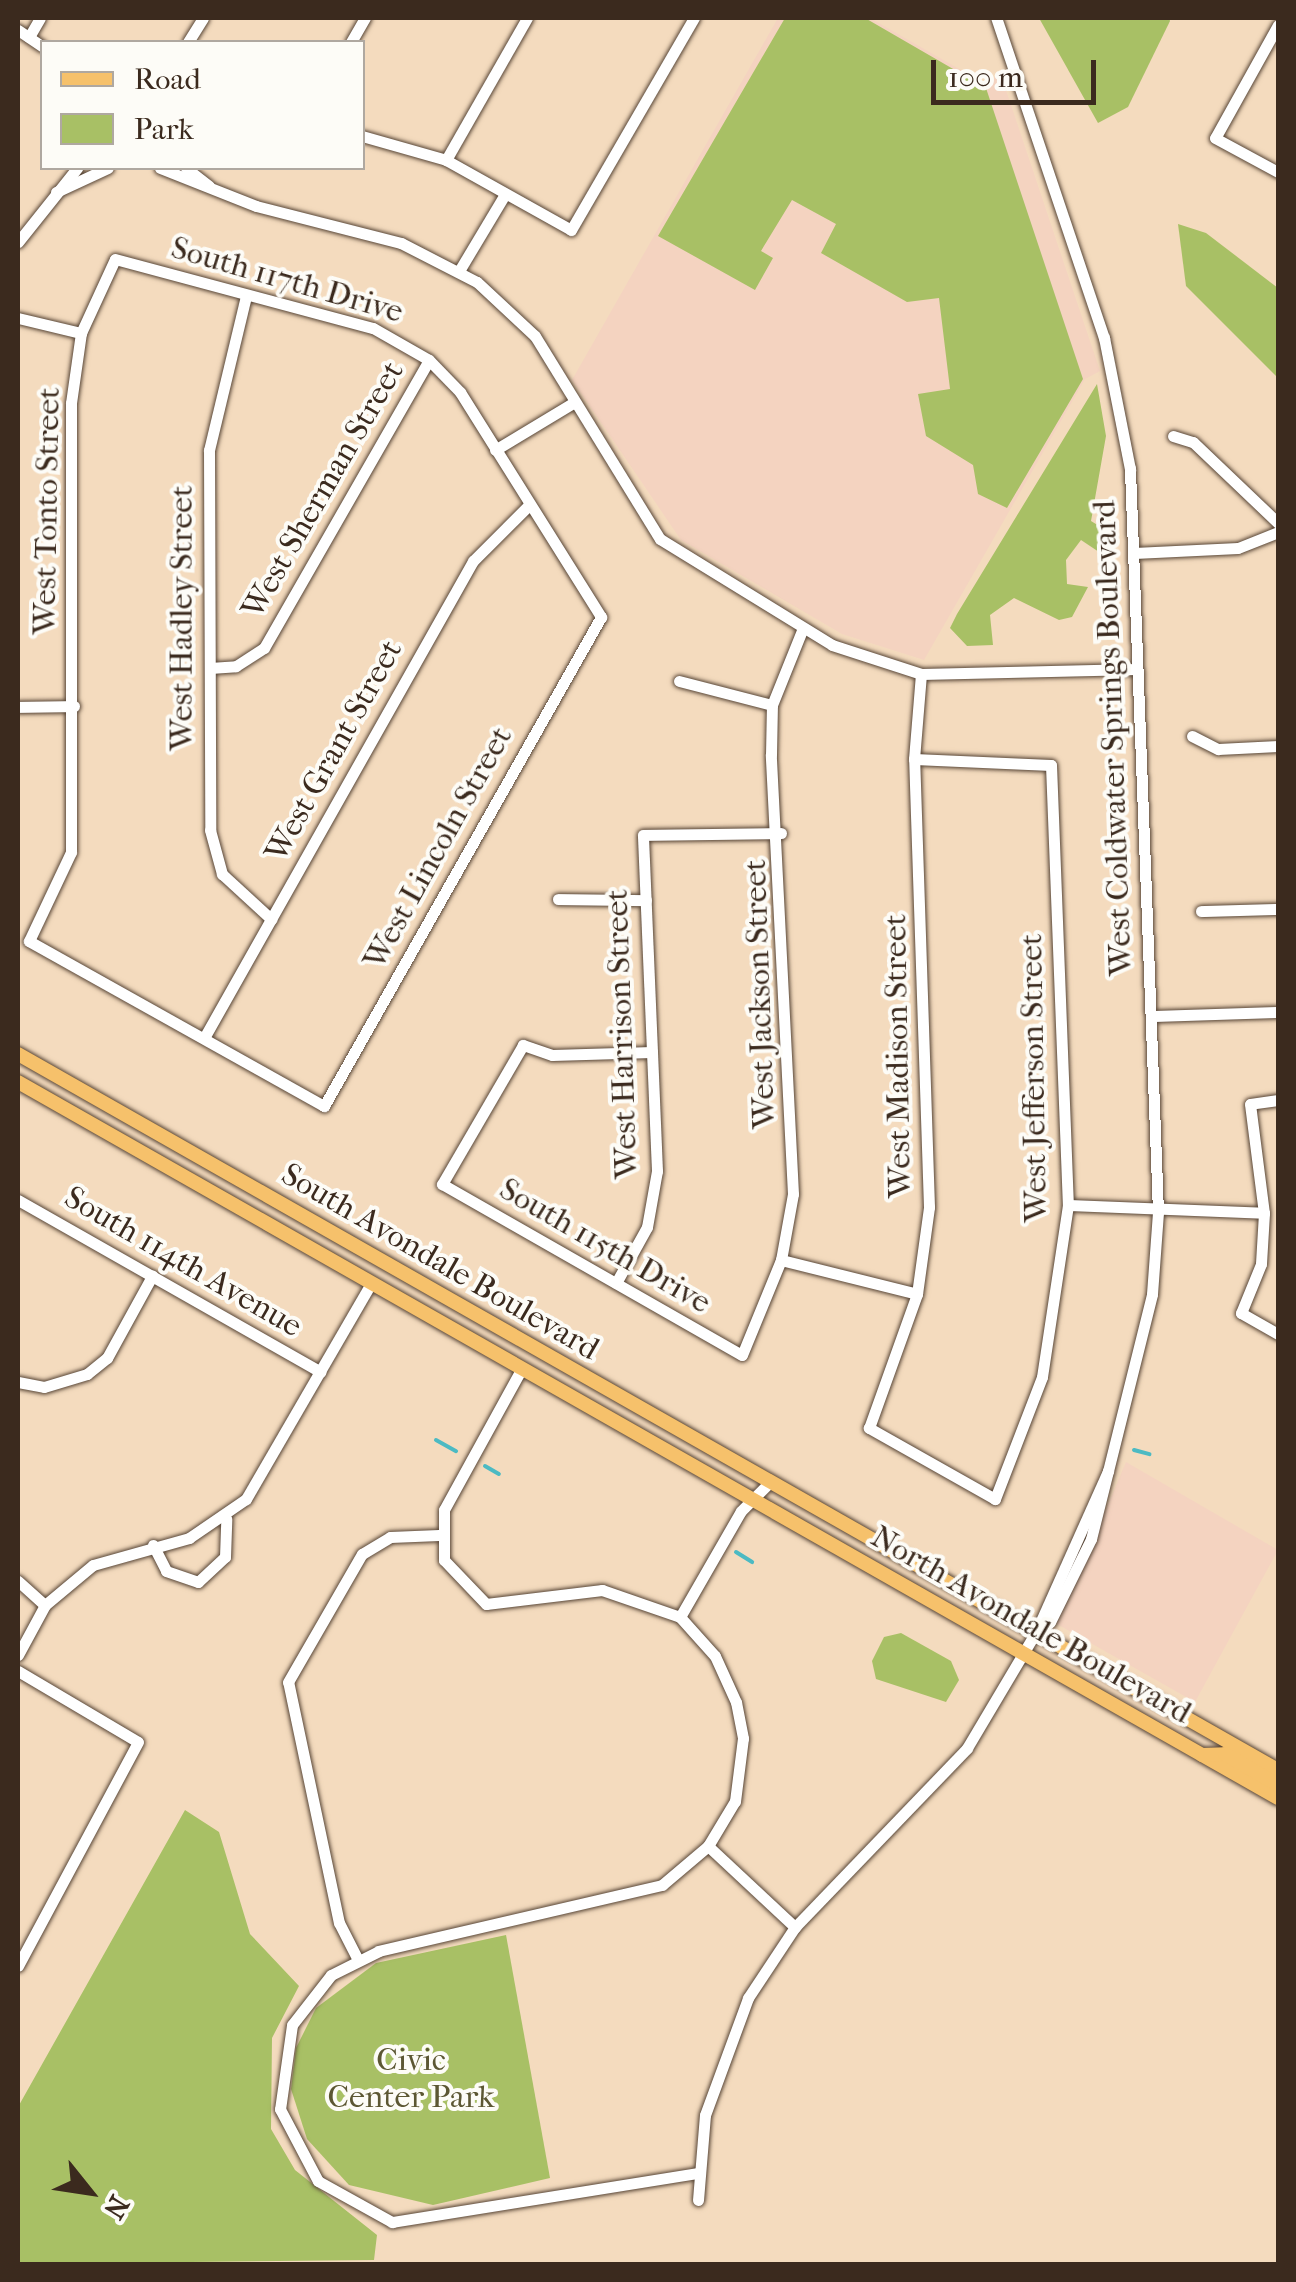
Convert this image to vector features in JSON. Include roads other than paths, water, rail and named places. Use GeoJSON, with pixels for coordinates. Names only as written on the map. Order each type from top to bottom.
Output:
{"type":"FeatureCollection","features":[{"type":"Feature","properties":{"kind":"main road","name":"South Avondale Boulevard"},"geometry":{"type":"LineString","coordinates":[[18,1054],[834,1518]]}},
{"type":"Feature","properties":{"kind":"main road","name":"South Avondale Boulevard"},"geometry":{"type":"LineString","coordinates":[[18,1082],[757,1499]]}},
{"type":"Feature","properties":{"kind":"main road"},"geometry":{"type":"LineString","coordinates":[[522,1368],[534,1347]]}},
{"type":"Feature","properties":{"kind":"main road","name":"North Avondale Boulevard"},"geometry":{"type":"LineString","coordinates":[[757,1499],[1278,1798]]}},
{"type":"Feature","properties":{"kind":"main road","name":"North Avondale Boulevard"},"geometry":{"type":"LineString","coordinates":[[834,1518],[1278,1770]]}},
{"type":"Feature","properties":{"kind":"main road"},"geometry":{"type":"LineString","coordinates":[[1202,1755],[1225,1754],[1278,1785]]}},
{"type":"Feature","properties":{"kind":"street"},"geometry":{"type":"LineString","coordinates":[[23,33],[40,18]]}},
{"type":"Feature","properties":{"kind":"street"},"geometry":{"type":"LineString","coordinates":[[189,40],[203,18]]}},
{"type":"Feature","properties":{"kind":"street"},"geometry":{"type":"LineString","coordinates":[[352,40],[365,18]]}},
{"type":"Feature","properties":{"kind":"street"},"geometry":{"type":"LineString","coordinates":[[446,160],[527,18]]}},
{"type":"Feature","properties":{"kind":"street"},"geometry":{"type":"LineString","coordinates":[[365,137],[446,160],[571,230],[694,18]]}},
{"type":"Feature","properties":{"kind":"street","name":"West Coldwater Springs Boulevard"},"geometry":{"type":"LineString","coordinates":[[795,1927],[967,1748],[1036,1632],[1108,1471],[1142,1346],[1158,1212],[1134,553],[1113,372],[996,18]]}},
{"type":"Feature","properties":{"kind":"street"},"geometry":{"type":"LineString","coordinates":[[1278,24],[1215,138],[1278,172]]}},
{"type":"Feature","properties":{"kind":"street"},"geometry":{"type":"LineString","coordinates":[[18,242],[75,170]]}},
{"type":"Feature","properties":{"kind":"street"},"geometry":{"type":"LineString","coordinates":[[56,192],[104,170]]}},
{"type":"Feature","properties":{"kind":"street"},"geometry":{"type":"LineString","coordinates":[[165,170],[212,188],[401,243],[460,271],[534,336],[660,539],[803,628],[921,674],[1137,669]]}},
{"type":"Feature","properties":{"kind":"street"},"geometry":{"type":"LineString","coordinates":[[189,170],[212,188]]}},
{"type":"Feature","properties":{"kind":"street"},"geometry":{"type":"LineString","coordinates":[[460,271],[505,194]]}},
{"type":"Feature","properties":{"kind":"street","name":"South 117th Drive"},"geometry":{"type":"LineString","coordinates":[[115,258],[373,328],[429,360],[494,450],[601,616]]}},
{"type":"Feature","properties":{"kind":"street","name":"West Tonto Street"},"geometry":{"type":"LineString","coordinates":[[115,258],[81,333],[71,403],[71,852],[30,942],[204,1038]]}},
{"type":"Feature","properties":{"kind":"street","name":"West Hadley Street"},"geometry":{"type":"LineString","coordinates":[[246,296],[209,450],[214,858],[240,899],[271,920]]}},
{"type":"Feature","properties":{"kind":"street"},"geometry":{"type":"LineString","coordinates":[[18,318],[81,333]]}},
{"type":"Feature","properties":{"kind":"street","name":"West Sherman Street"},"geometry":{"type":"LineString","coordinates":[[210,668],[236,666],[264,648],[429,360]]}},
{"type":"Feature","properties":{"kind":"street"},"geometry":{"type":"LineString","coordinates":[[494,450],[574,403]]}},
{"type":"Feature","properties":{"kind":"street"},"geometry":{"type":"LineString","coordinates":[[1173,436],[1193,442],[1278,523]]}},
{"type":"Feature","properties":{"kind":"street","name":"West Grant Street"},"geometry":{"type":"LineString","coordinates":[[204,1038],[473,561],[528,505]]}},
{"type":"Feature","properties":{"kind":"street"},"geometry":{"type":"LineString","coordinates":[[1134,553],[1238,548],[1278,532]]}},
{"type":"Feature","properties":{"kind":"street","name":"West Lincoln Street"},"geometry":{"type":"LineString","coordinates":[[204,1038],[324,1106],[601,616]]}},
{"type":"Feature","properties":{"kind":"street","name":"West Jackson Street"},"geometry":{"type":"LineString","coordinates":[[742,1355],[782,1260],[794,1194],[781,833],[772,706],[803,628]]}},
{"type":"Feature","properties":{"kind":"street","name":"West Madison Street"},"geometry":{"type":"LineString","coordinates":[[869,1428],[916,1294],[932,1140],[914,759],[921,674]]}},
{"type":"Feature","properties":{"kind":"street"},"geometry":{"type":"LineString","coordinates":[[679,681],[772,706]]}},
{"type":"Feature","properties":{"kind":"street"},"geometry":{"type":"LineString","coordinates":[[18,706],[74,706]]}},
{"type":"Feature","properties":{"kind":"street"},"geometry":{"type":"LineString","coordinates":[[1192,736],[1218,749],[1278,746]]}},
{"type":"Feature","properties":{"kind":"street","name":"West Jefferson Street"},"geometry":{"type":"LineString","coordinates":[[869,1428],[995,1499],[1042,1378],[1068,1205],[1051,765],[914,759]]}},
{"type":"Feature","properties":{"kind":"street","name":"West Harrison Street"},"geometry":{"type":"LineString","coordinates":[[616,1284],[653,1203],[652,1052],[643,835],[781,833]]}},
{"type":"Feature","properties":{"kind":"street"},"geometry":{"type":"LineString","coordinates":[[558,899],[646,900]]}},
{"type":"Feature","properties":{"kind":"street"},"geometry":{"type":"LineString","coordinates":[[1201,912],[1278,909]]}},
{"type":"Feature","properties":{"kind":"street"},"geometry":{"type":"LineString","coordinates":[[1152,1016],[1278,1012]]}},
{"type":"Feature","properties":{"kind":"street","name":"South 115th Drive"},"geometry":{"type":"LineString","coordinates":[[652,1052],[552,1056],[523,1046],[442,1184],[742,1355]]}},
{"type":"Feature","properties":{"kind":"street"},"geometry":{"type":"LineString","coordinates":[[1278,1100],[1250,1104],[1264,1213],[1261,1264],[1241,1313],[1278,1334]]}},
{"type":"Feature","properties":{"kind":"street","name":"South 114th Avenue"},"geometry":{"type":"LineString","coordinates":[[18,1200],[321,1372]]}},
{"type":"Feature","properties":{"kind":"street"},"geometry":{"type":"LineString","coordinates":[[1068,1205],[1158,1212],[1264,1213]]}},
{"type":"Feature","properties":{"kind":"street"},"geometry":{"type":"LineString","coordinates":[[782,1260],[916,1294]]}},
{"type":"Feature","properties":{"kind":"street"},"geometry":{"type":"LineString","coordinates":[[18,1382],[44,1387],[88,1374],[107,1358],[152,1276]]}},
{"type":"Feature","properties":{"kind":"street"},"geometry":{"type":"LineString","coordinates":[[18,1655],[45,1605],[93,1565],[226,1520],[263,1477],[371,1282]]}},
{"type":"Feature","properties":{"kind":"street"},"geometry":{"type":"LineString","coordinates":[[522,1368],[455,1482],[440,1535],[452,1574],[486,1604],[602,1590],[680,1617],[715,1656],[741,1722],[740,1784],[708,1846],[647,1891],[358,1958],[309,1998],[278,2084],[287,2135],[342,2200],[392,2222],[422,2223],[699,2172]]}},
{"type":"Feature","properties":{"kind":"street"},"geometry":{"type":"LineString","coordinates":[[680,1617],[740,1511],[771,1482]]}},
{"type":"Feature","properties":{"kind":"street"},"geometry":{"type":"LineString","coordinates":[[153,1545],[166,1571],[198,1582],[225,1557],[226,1520]]}},
{"type":"Feature","properties":{"kind":"street"},"geometry":{"type":"LineString","coordinates":[[358,1958],[339,1924],[288,1682],[362,1554],[390,1538],[440,1535]]}},
{"type":"Feature","properties":{"kind":"street"},"geometry":{"type":"LineString","coordinates":[[18,1581],[45,1605]]}},
{"type":"Feature","properties":{"kind":"street"},"geometry":{"type":"LineString","coordinates":[[18,1671],[138,1742],[18,1966]]}},
{"type":"Feature","properties":{"kind":"street"},"geometry":{"type":"LineString","coordinates":[[698,2200],[699,2172],[726,2044],[795,1927],[708,1846]]}},
{"type":"Feature","properties":{"kind":"waterway"},"geometry":{"type":"LineString","coordinates":[[436,1440],[456,1451]]}},
{"type":"Feature","properties":{"kind":"waterway"},"geometry":{"type":"LineString","coordinates":[[1134,1450],[1149,1454]]}},
{"type":"Feature","properties":{"kind":"waterway"},"geometry":{"type":"LineString","coordinates":[[485,1466],[499,1474]]}},
{"type":"Feature","properties":{"kind":"waterway"},"geometry":{"type":"LineString","coordinates":[[736,1552],[752,1562]]}},
{"type":"Feature","properties":{"kind":"park label","name":"Civic Center Park"},"geometry":{"type":"Point","coordinates":[411,2080]}}]}
